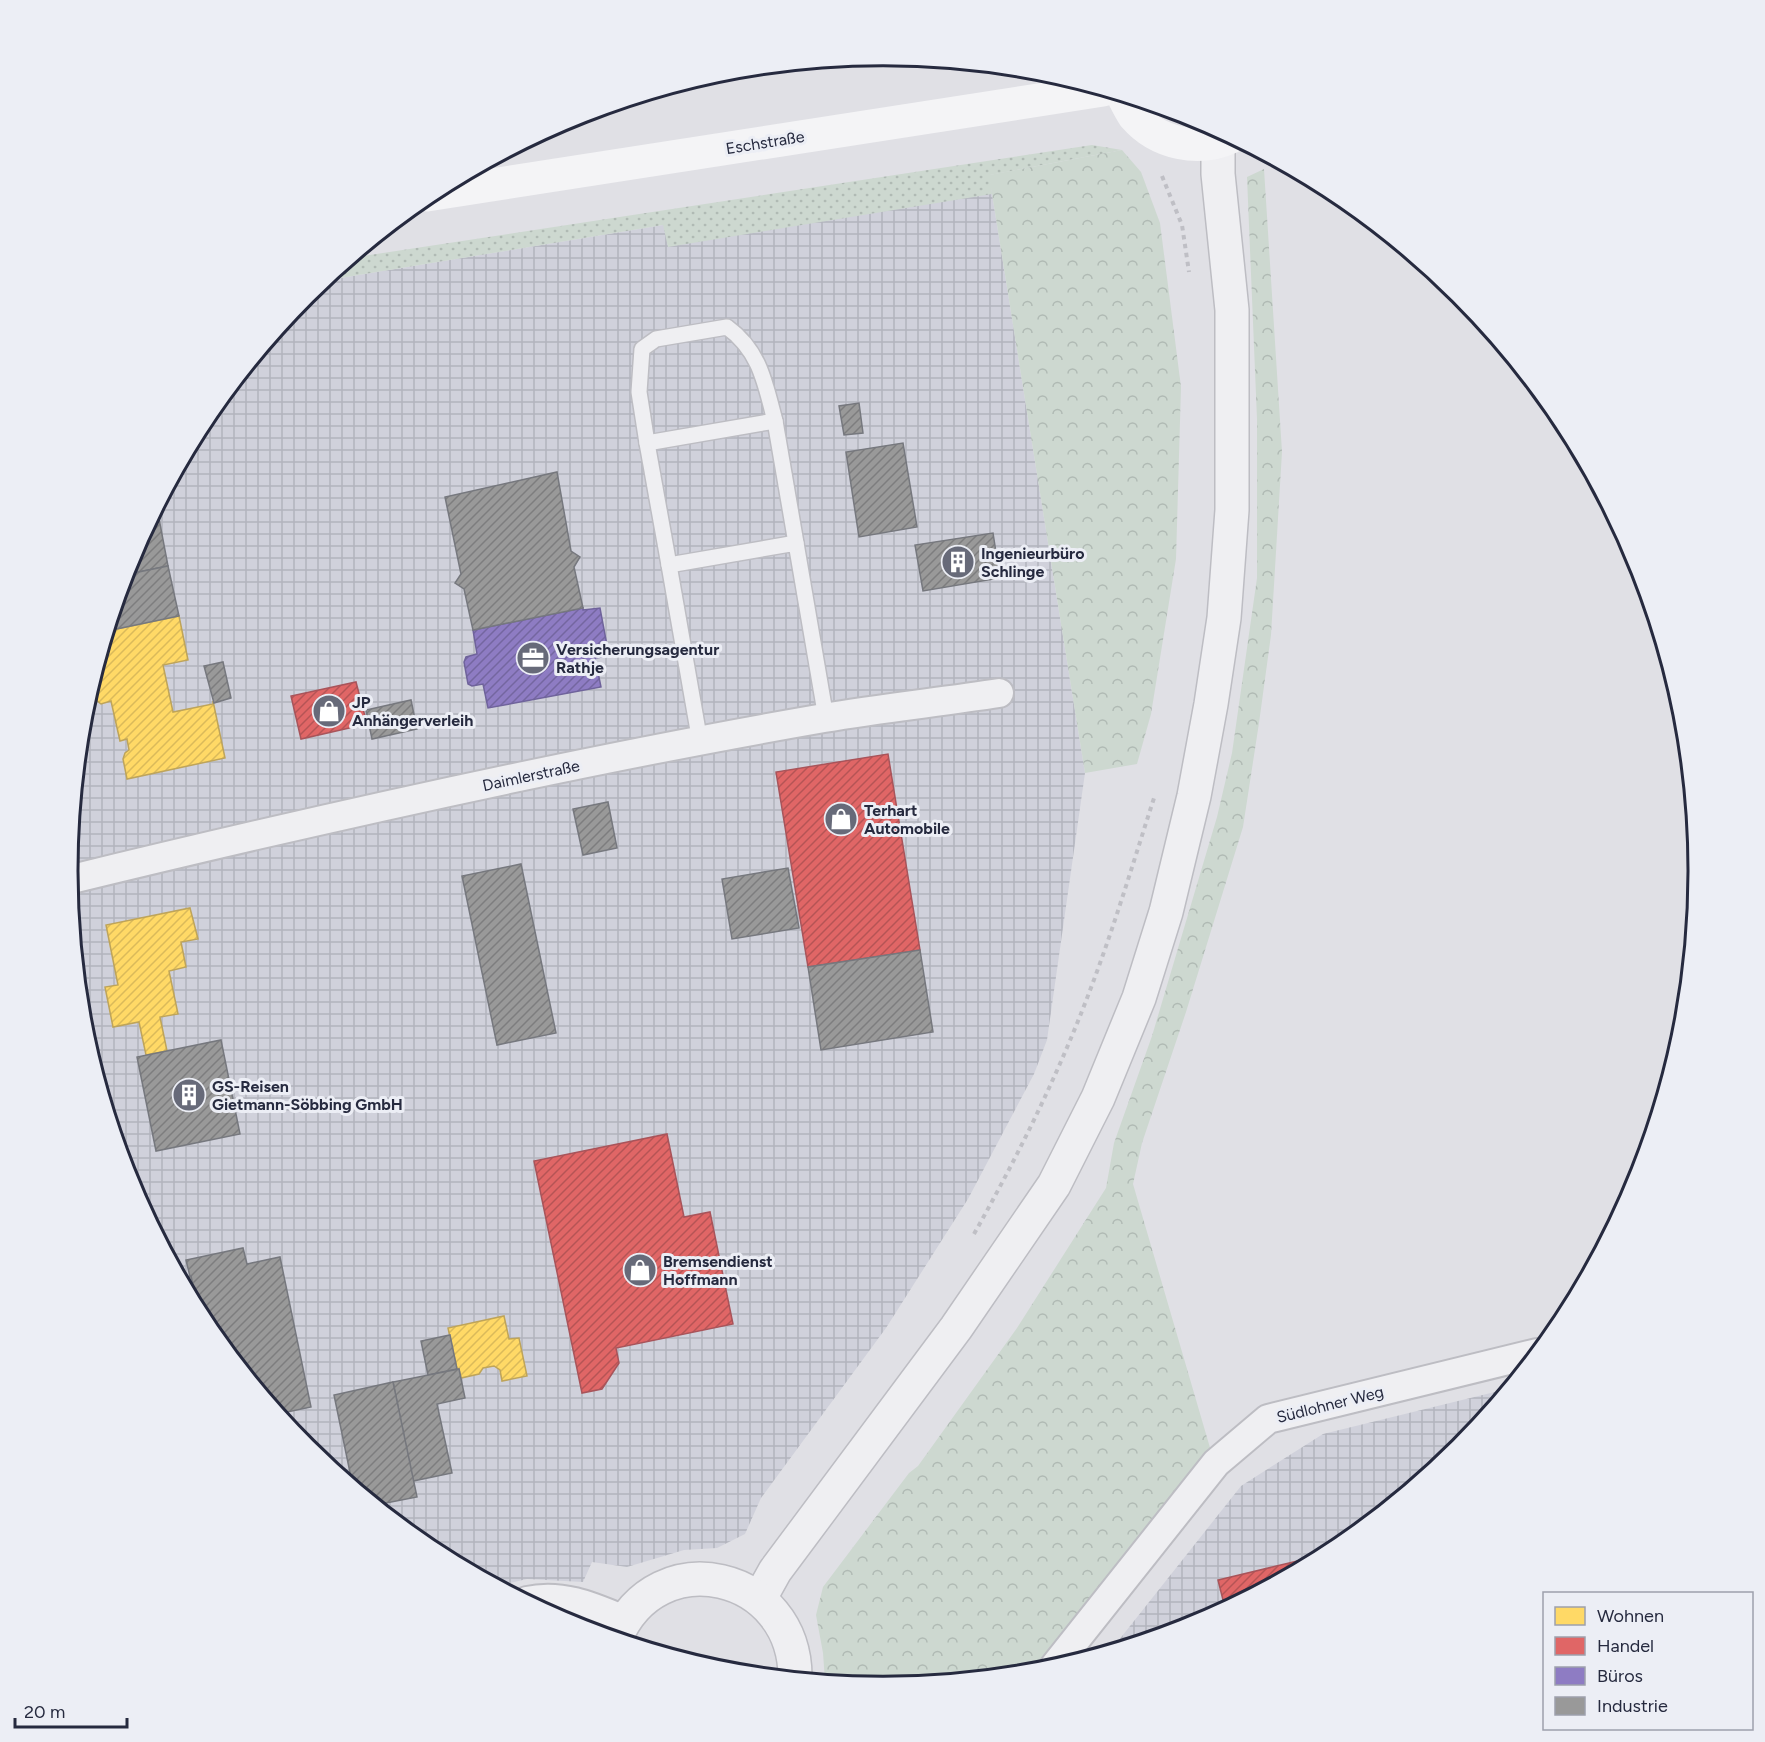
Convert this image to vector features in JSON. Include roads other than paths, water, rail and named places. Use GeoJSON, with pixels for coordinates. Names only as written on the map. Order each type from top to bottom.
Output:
{"type":"FeatureCollection","features":[{"type":"Feature","properties":{"kind":"main road","name":"Eschstraße"},"geometry":{"type":"LineString","coordinates":[[453,191],[1088,92]]}},
{"type":"Feature","properties":{"kind":"main road"},"geometry":{"type":"LineString","coordinates":[[1128,105],[1134,116],[1158,136],[1187,146],[1221,141]]}},
{"type":"Feature","properties":{"kind":"street"},"geometry":{"type":"LineString","coordinates":[[760,1598],[775,1571],[956,1328],[1054,1185],[1098,1098],[1139,998],[1166,912],[1191,808],[1224,618],[1232,510],[1233,393],[1232,310],[1218,174],[1225,142]]}},
{"type":"Feature","properties":{"kind":"street","name":"Daimlerstraße"},"geometry":{"type":"LineString","coordinates":[[78,878],[548,771],[826,718],[999,693]]}},
{"type":"Feature","properties":{"kind":"street","name":"Südlohner Weg"},"geometry":{"type":"LineString","coordinates":[[1063,1656],[1216,1463],[1268,1419],[1525,1356]]}},
{"type":"Feature","properties":{"kind":"street"},"geometry":{"type":"LineString","coordinates":[[539,1599],[580,1602],[620,1629],[645,1598],[672,1583],[702,1578],[733,1583],[760,1598],[780,1620],[792,1647],[794,1671]]}},
{"type":"Feature","properties":{"kind":"lane"},"geometry":{"type":"LineString","coordinates":[[700,742],[639,392],[642,348],[656,339],[727,327],[741,338],[761,369],[775,421],[826,718]]}},
{"type":"Feature","properties":{"kind":"lane"},"geometry":{"type":"LineString","coordinates":[[647,442],[775,421]]}},
{"type":"Feature","properties":{"kind":"lane"},"geometry":{"type":"LineString","coordinates":[[669,565],[796,543]]}},
{"type":"Feature","properties":{"kind":"place","name":"Ingenieurbüro Schlinge"},"geometry":{"type":"Point","coordinates":[958,562]}},
{"type":"Feature","properties":{"kind":"place","name":"Versicherungsagentur Rathje"},"geometry":{"type":"Point","coordinates":[533,658]}},
{"type":"Feature","properties":{"kind":"place","name":"JP Anhängerverleih"},"geometry":{"type":"Point","coordinates":[329,711]}},
{"type":"Feature","properties":{"kind":"place","name":"Terhart Automobile"},"geometry":{"type":"Point","coordinates":[841,819]}},
{"type":"Feature","properties":{"kind":"place","name":"GS-Reisen Gietmann-Söbbing GmbH"},"geometry":{"type":"Point","coordinates":[189,1095]}},
{"type":"Feature","properties":{"kind":"place","name":"Bremsendienst Hoffmann"},"geometry":{"type":"Point","coordinates":[640,1270]}}]}
